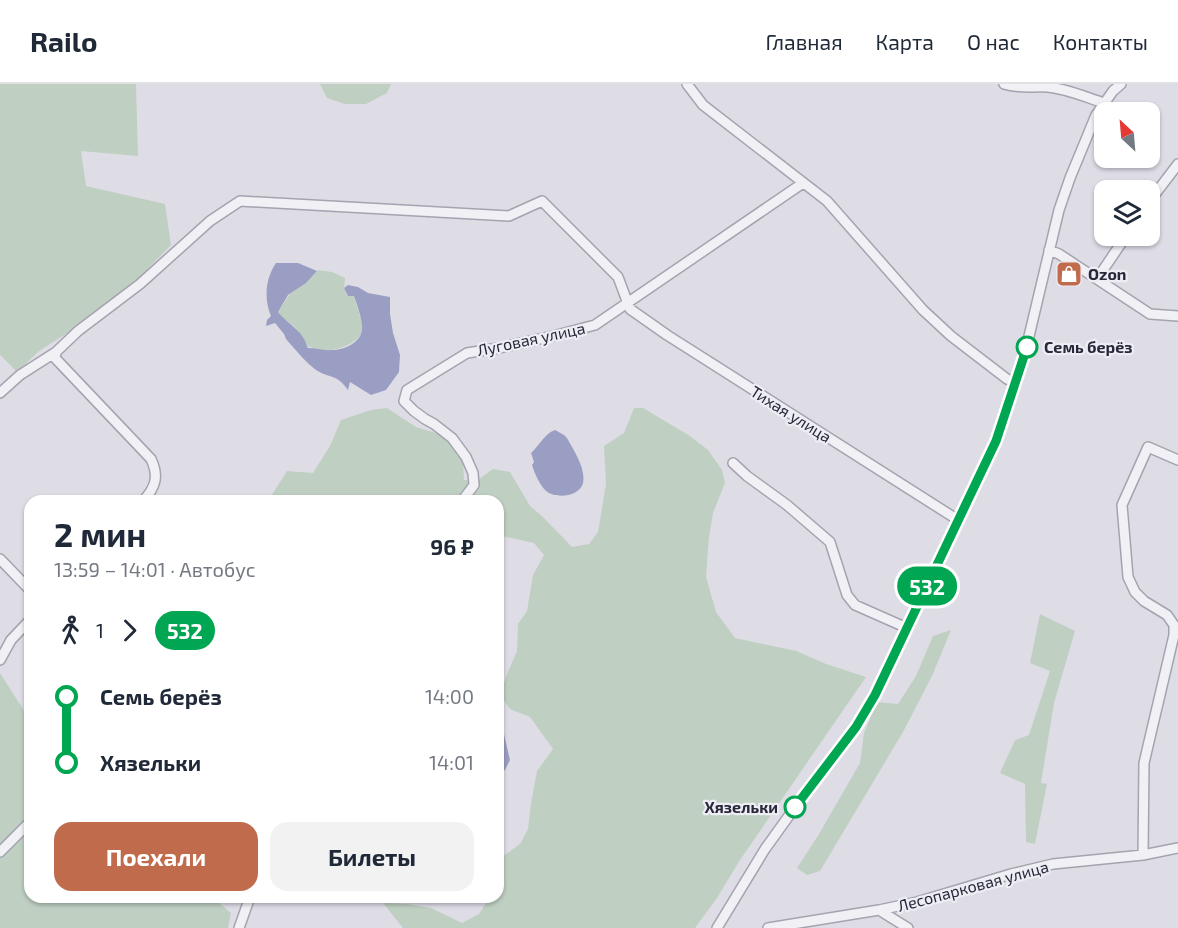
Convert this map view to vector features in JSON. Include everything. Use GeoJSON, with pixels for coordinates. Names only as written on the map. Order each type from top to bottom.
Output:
{"type":"FeatureCollection","features":[{"type":"Feature","properties":{"kind":"street"},"geometry":{"type":"LineString","coordinates":[[687,84],[704,105],[827,201],[923,310],[951,336],[1007,379],[1016,383]]}},
{"type":"Feature","properties":{"kind":"street"},"geometry":{"type":"LineString","coordinates":[[694,94],[700,84]]}},
{"type":"Feature","properties":{"kind":"street"},"geometry":{"type":"LineString","coordinates":[[1004,84],[1025,88],[1047,87],[1070,90],[1101,102]]}},
{"type":"Feature","properties":{"kind":"street"},"geometry":{"type":"LineString","coordinates":[[1105,102],[1120,84]]}},
{"type":"Feature","properties":{"kind":"street"},"geometry":{"type":"LineString","coordinates":[[717,928],[765,849],[856,727],[875,695],[996,441],[1026,353],[1059,210],[1094,120]]}},
{"type":"Feature","properties":{"kind":"street"},"geometry":{"type":"LineString","coordinates":[[1160,188],[1178,164]]}},
{"type":"Feature","properties":{"kind":"street","name":"Луговая улица"},"geometry":{"type":"LineString","coordinates":[[466,495],[474,485],[473,473],[466,457],[452,438],[414,411],[404,401],[407,390],[467,353],[499,348],[595,325],[803,183]]}},
{"type":"Feature","properties":{"kind":"street"},"geometry":{"type":"LineString","coordinates":[[0,393],[20,375],[56,352],[78,331],[140,284],[210,221],[240,201],[509,216],[542,201],[618,277],[628,303]]}},
{"type":"Feature","properties":{"kind":"street"},"geometry":{"type":"LineString","coordinates":[[1097,279],[1119,246]]}},
{"type":"Feature","properties":{"kind":"street"},"geometry":{"type":"LineString","coordinates":[[1049,250],[1059,254],[1150,314],[1178,316]]}},
{"type":"Feature","properties":{"kind":"street","name":"Тихая улица"},"geometry":{"type":"LineString","coordinates":[[628,303],[630,309],[667,335],[958,520]]}},
{"type":"Feature","properties":{"kind":"street"},"geometry":{"type":"LineString","coordinates":[[56,352],[55,358],[151,459],[156,477],[148,495]]}},
{"type":"Feature","properties":{"kind":"street"},"geometry":{"type":"LineString","coordinates":[[1143,855],[1144,763],[1174,635],[1174,625],[1167,615],[1144,601],[1135,592],[1128,577],[1122,505],[1148,447],[1178,460]]}},
{"type":"Feature","properties":{"kind":"street"},"geometry":{"type":"LineString","coordinates":[[733,463],[830,542],[847,595],[855,605],[907,628]]}},
{"type":"Feature","properties":{"kind":"street"},"geometry":{"type":"LineString","coordinates":[[0,559],[24,584]]}},
{"type":"Feature","properties":{"kind":"street"},"geometry":{"type":"LineString","coordinates":[[0,660],[11,640],[24,626]]}},
{"type":"Feature","properties":{"kind":"street"},"geometry":{"type":"LineString","coordinates":[[0,852],[24,828]]}},
{"type":"Feature","properties":{"kind":"street","name":"Лесопарковая улица"},"geometry":{"type":"LineString","coordinates":[[768,928],[917,902],[1053,864],[1143,855],[1178,848]]}},
{"type":"Feature","properties":{"kind":"street"},"geometry":{"type":"LineString","coordinates":[[239,928],[248,903]]}},
{"type":"Feature","properties":{"kind":"street"},"geometry":{"type":"LineString","coordinates":[[879,910],[908,928]]}},
{"type":"Feature","properties":{"kind":"green space"},"geometry":{"type":"Polygon","coordinates":[[[0,84],[136,84],[138,156],[81,151],[86,186],[165,204],[171,245],[113,304],[39,351],[17,372],[0,355],[0,84]]]}},
{"type":"Feature","properties":{"kind":"green space"},"geometry":{"type":"Polygon","coordinates":[[[320,84],[391,84],[387,93],[366,104],[345,104],[327,98],[320,84]]]}},
{"type":"Feature","properties":{"kind":"green space"},"geometry":{"type":"Polygon","coordinates":[[[318,270],[332,272],[345,278],[344,288],[347,295],[354,296],[360,317],[361,334],[355,341],[336,349],[322,350],[305,344],[297,329],[284,320],[278,312],[290,294],[306,283],[318,270]]]}},
{"type":"Feature","properties":{"kind":"green space"},"geometry":{"type":"Polygon","coordinates":[[[387,408],[416,427],[442,435],[457,446],[463,461],[464,480],[478,480],[493,469],[510,472],[530,506],[572,547],[589,544],[598,532],[606,484],[604,446],[624,433],[634,408],[643,408],[690,436],[708,450],[722,470],[725,483],[713,513],[706,577],[716,612],[735,638],[796,651],[866,677],[695,928],[403,928],[383,903],[431,908],[462,923],[479,914],[486,903],[504,903],[504,856],[520,844],[528,829],[537,771],[553,749],[530,717],[510,709],[504,701],[504,683],[517,651],[518,624],[527,611],[533,575],[544,555],[534,543],[504,536],[504,495],[272,495],[287,471],[313,473],[330,446],[341,420],[371,410],[387,408]]]}},
{"type":"Feature","properties":{"kind":"green space"},"geometry":{"type":"Polygon","coordinates":[[[1040,614],[1075,631],[1054,703],[1041,783],[1047,784],[1035,844],[1026,842],[1025,784],[1000,773],[1015,740],[1029,735],[1050,671],[1030,663],[1040,614]]]}},
{"type":"Feature","properties":{"kind":"green space"},"geometry":{"type":"Polygon","coordinates":[[[951,630],[932,676],[903,732],[820,871],[807,875],[797,868],[860,763],[864,733],[877,702],[898,704],[916,676],[933,636],[951,630]]]}},
{"type":"Feature","properties":{"kind":"green space"},"geometry":{"type":"Polygon","coordinates":[[[0,673],[24,711],[24,903],[219,903],[231,913],[228,928],[0,928],[0,673]]]}},
{"type":"Feature","properties":{"kind":"water"},"geometry":{"type":"Polygon","coordinates":[[[276,263],[298,263],[317,271],[306,283],[288,295],[278,312],[299,332],[308,348],[337,350],[351,345],[359,338],[362,322],[354,296],[348,296],[344,288],[348,285],[358,287],[368,293],[390,297],[393,333],[400,355],[399,372],[386,390],[371,395],[350,382],[348,390],[340,381],[321,373],[308,363],[275,323],[266,326],[271,316],[267,296],[268,283],[276,263]]]}},
{"type":"Feature","properties":{"kind":"water"},"geometry":{"type":"Polygon","coordinates":[[[555,430],[567,438],[583,471],[581,488],[572,494],[561,496],[546,491],[539,482],[532,465],[534,462],[531,453],[545,437],[555,430]]]}},
{"type":"Feature","properties":{"kind":"water"},"geometry":{"type":"Polygon","coordinates":[[[504,734],[510,760],[504,771],[504,734]]]}},
{"type":"Feature","properties":{"kind":"bus line","name":"532"},"geometry":{"type":"LineString","coordinates":[[795,807],[856,727],[875,695],[996,441],[1027,347]]}},
{"type":"Feature","properties":{"kind":"place","name":"Ozon"},"geometry":{"type":"Point","coordinates":[1069,274]}},
{"type":"Feature","properties":{"kind":"place","name":"Семь берёз"},"geometry":{"type":"Point","coordinates":[1027,347]}},
{"type":"Feature","properties":{"kind":"place","name":"Хязельки"},"geometry":{"type":"Point","coordinates":[795,807]}}]}
